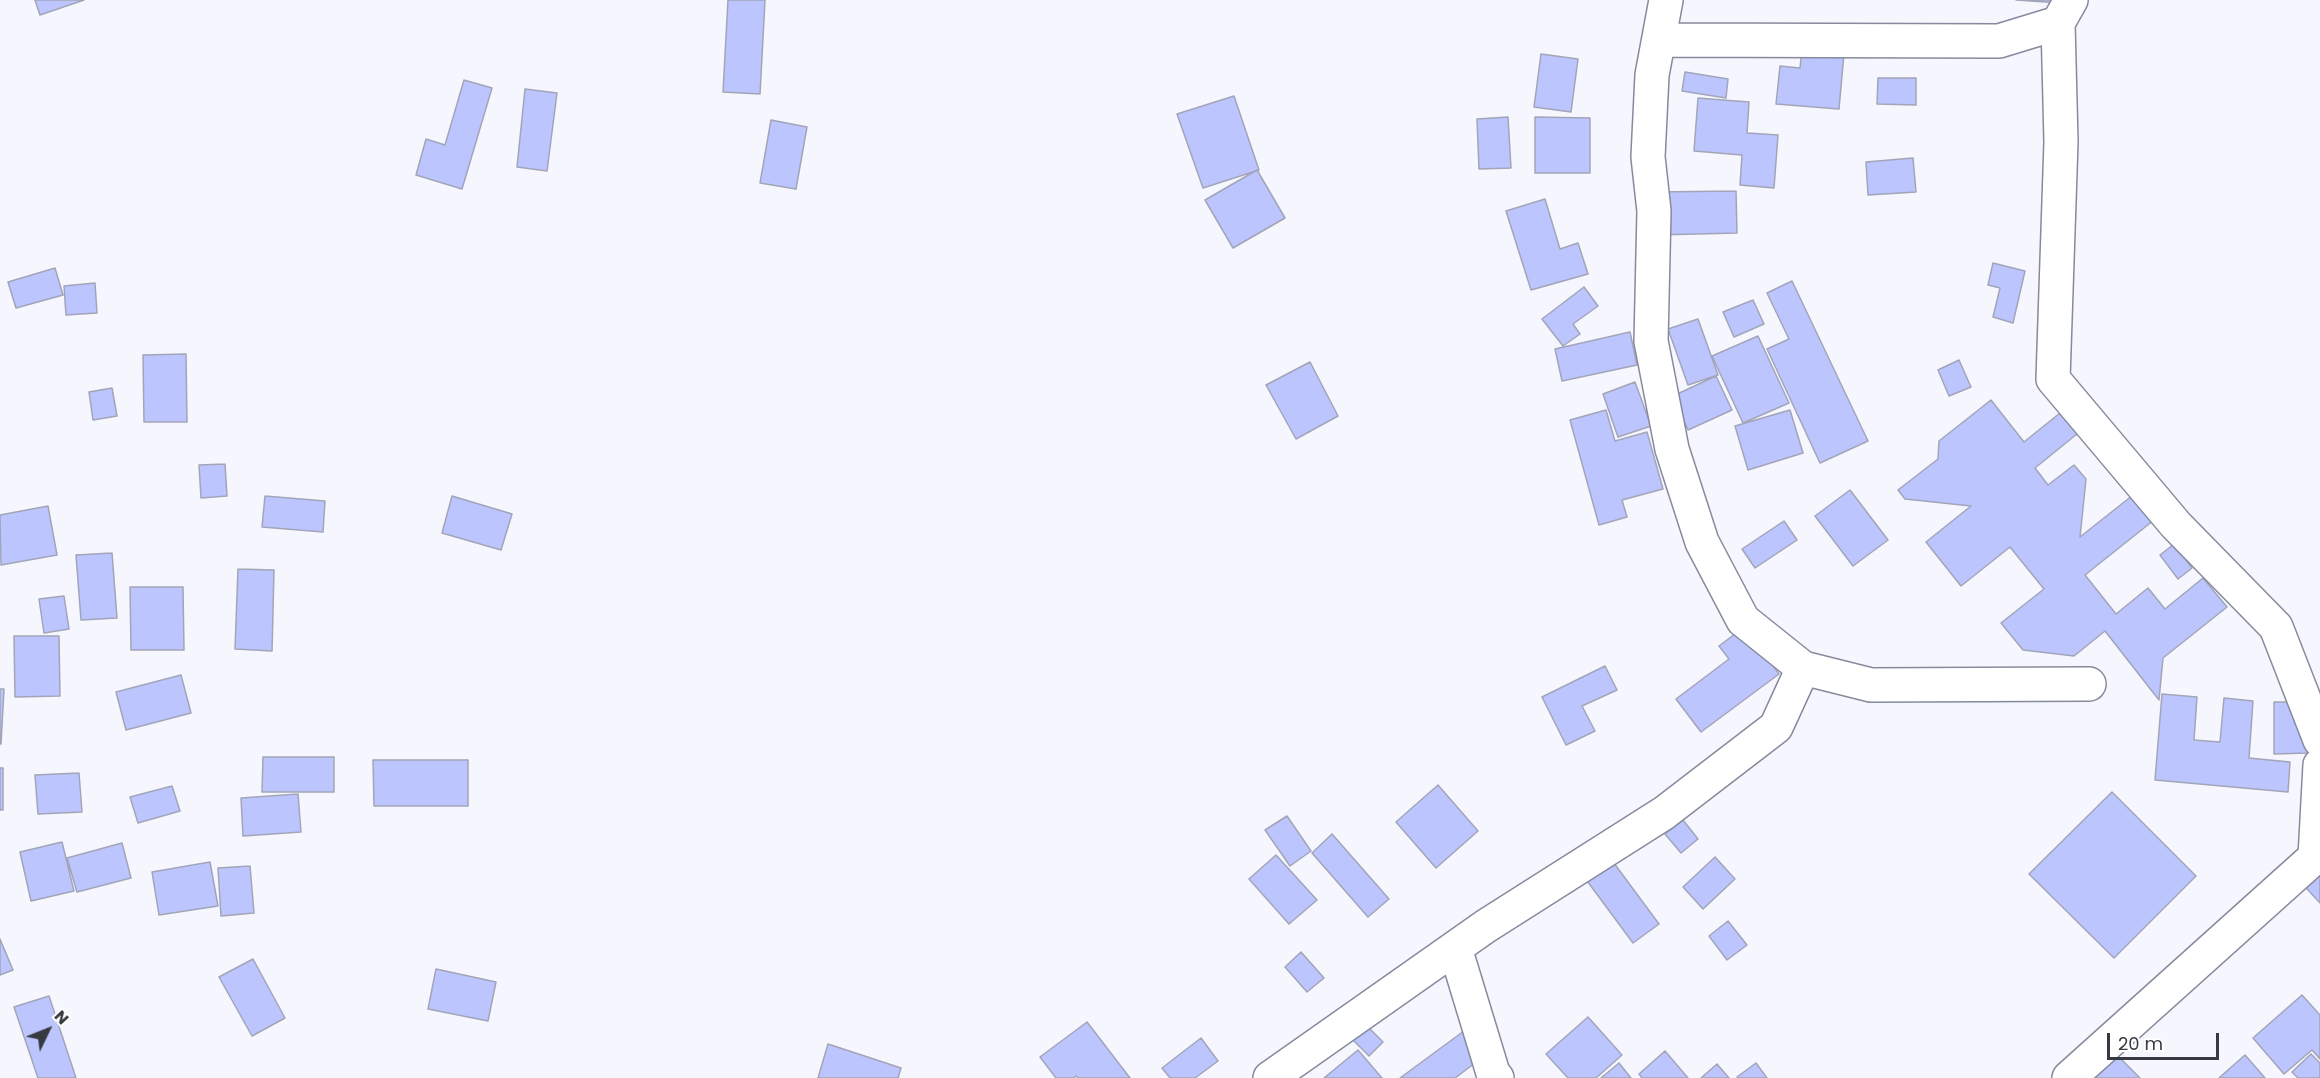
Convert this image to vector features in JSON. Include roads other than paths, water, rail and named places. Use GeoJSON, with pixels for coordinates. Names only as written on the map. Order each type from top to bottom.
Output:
{"type":"FeatureCollection","features":[{"type":"Feature","properties":{"kind":"street"},"geometry":{"type":"LineString","coordinates":[[1666,0],[1652,75],[1648,157],[1654,211],[1652,341],[1672,449],[1702,542],[1743,620],[1803,668],[1871,685],[2089,684]]}},
{"type":"Feature","properties":{"kind":"street"},"geometry":{"type":"LineString","coordinates":[[1659,40],[1999,41],[2064,11],[2053,379],[2176,525],[2276,627],[2320,740]]}},
{"type":"Feature","properties":{"kind":"street"},"geometry":{"type":"LineString","coordinates":[[1270,1078],[1486,926],[1664,813],[1776,727],[1803,668]]}},
{"type":"Feature","properties":{"kind":"street"},"geometry":{"type":"LineString","coordinates":[[2069,1078],[2315,857],[2320,765]]}},
{"type":"Feature","properties":{"kind":"street"},"geometry":{"type":"LineString","coordinates":[[1455,948],[1493,1072],[1497,1078]]}}]}
